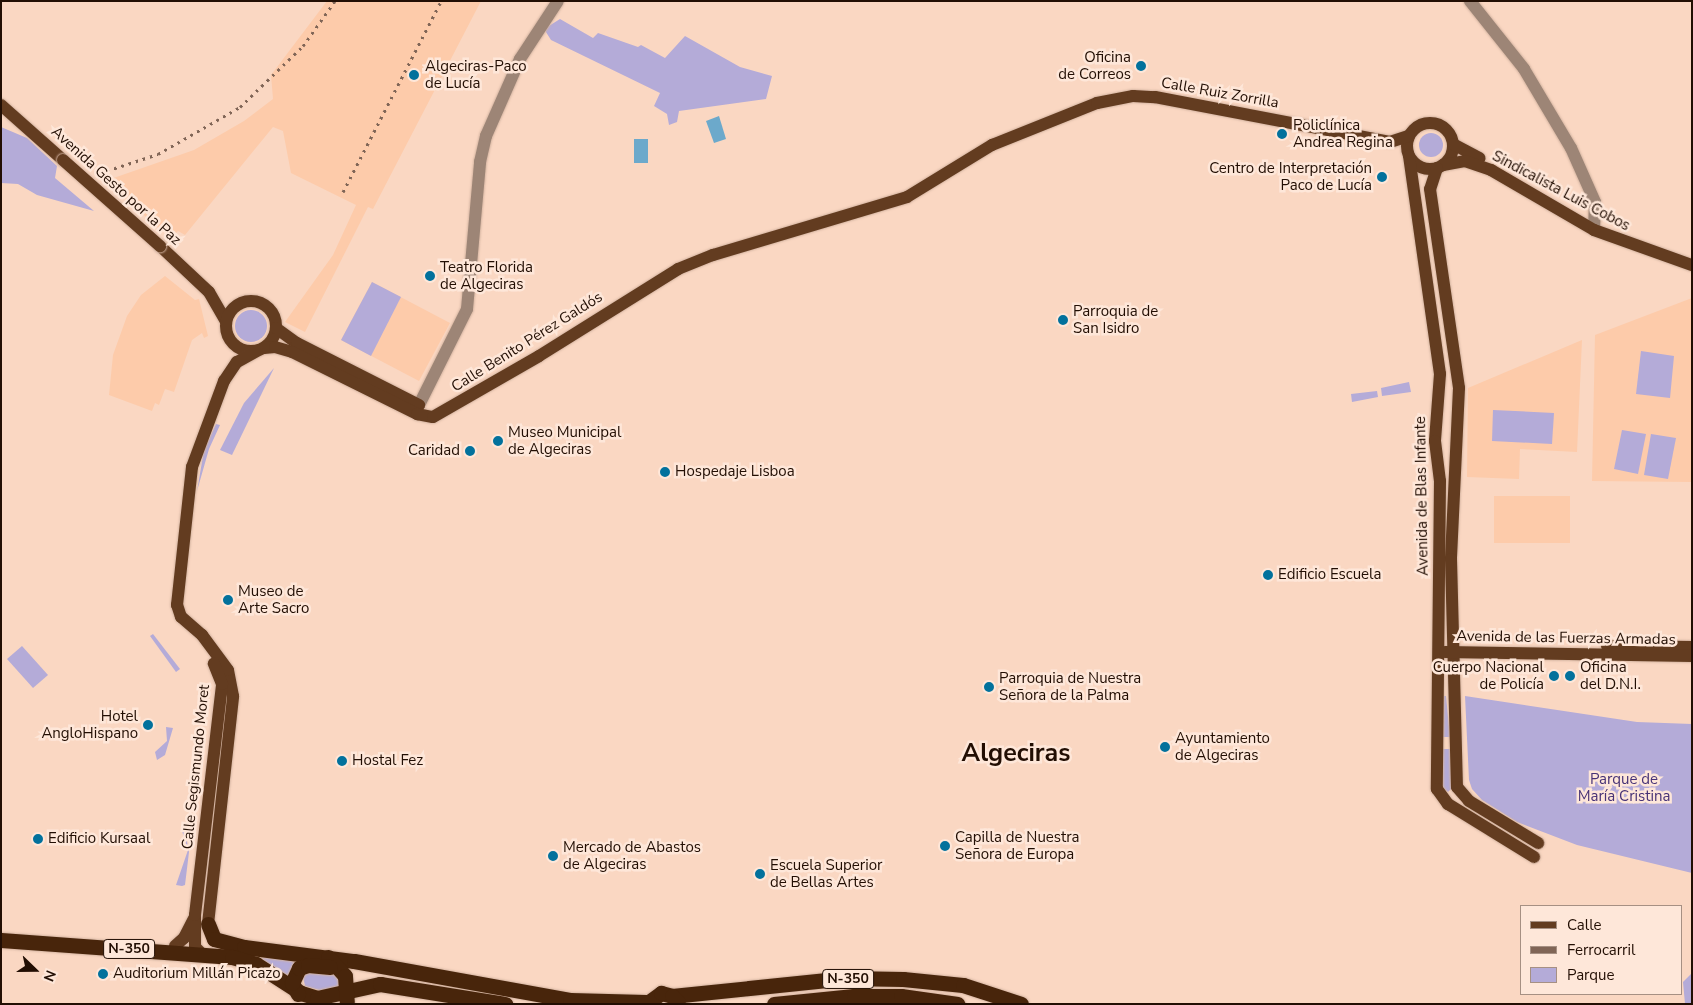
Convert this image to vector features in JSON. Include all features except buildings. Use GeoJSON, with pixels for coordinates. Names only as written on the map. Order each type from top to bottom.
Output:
{"type":"FeatureCollection","features":[{"type":"Feature","properties":{"kind":"highway"},"geometry":{"type":"LineString","coordinates":[[201,919],[214,939],[244,948]]}},
{"type":"Feature","properties":{"kind":"highway","name":"N-350"},"geometry":{"type":"LineString","coordinates":[[56,943],[63,938],[175,946],[249,961],[292,987],[317,998],[349,1000],[365,988],[387,984],[505,1004]]}},
{"type":"Feature","properties":{"kind":"highway","name":"N-350"},"geometry":{"type":"LineString","coordinates":[[1,940],[199,951],[244,948],[327,957],[371,966],[444,976],[570,1000],[646,1003],[655,995],[676,1000],[846,978],[903,979],[962,985],[1021,1004]]}},
{"type":"Feature","properties":{"kind":"highway"},"geometry":{"type":"LineString","coordinates":[[327,957],[342,969],[349,1000]]}},
{"type":"Feature","properties":{"kind":"highway"},"geometry":{"type":"LineString","coordinates":[[304,1004],[292,987],[296,972],[303,966],[342,969],[371,966]]}},
{"type":"Feature","properties":{"kind":"highway","name":"N-350"},"geometry":{"type":"LineString","coordinates":[[774,1004],[854,996],[901,996],[956,1004]]}},
{"type":"Feature","properties":{"kind":"main road","name":"Calle Ruiz Zorrilla"},"geometry":{"type":"LineString","coordinates":[[624,301],[678,269],[713,254],[907,197],[992,145],[1103,101],[1155,97],[1390,142],[1409,136]]}},
{"type":"Feature","properties":{"kind":"main road","name":"Avenida Gesto por la Paz"},"geometry":{"type":"LineString","coordinates":[[1,105],[209,292],[226,321]]}},
{"type":"Feature","properties":{"kind":"main road"},"geometry":{"type":"LineString","coordinates":[[1435,123],[1450,133],[1453,144],[1451,156],[1440,167],[1420,167],[1409,154],[1409,136],[1417,127],[1435,123]]}},
{"type":"Feature","properties":{"kind":"main road","name":"Calle Ruiz Zorrilla"},"geometry":{"type":"LineString","coordinates":[[1390,142],[1392,147],[1409,154]]}},
{"type":"Feature","properties":{"kind":"main road","name":"Sindicalista Luis Cobos"},"geometry":{"type":"LineString","coordinates":[[1453,144],[1468,154],[1511,170],[1594,226],[1692,260]]}},
{"type":"Feature","properties":{"kind":"main road","name":"Avenida de Blas Infante"},"geometry":{"type":"LineString","coordinates":[[1409,154],[1440,374],[1434,441],[1440,481],[1446,648],[1459,792],[1538,843]]}},
{"type":"Feature","properties":{"kind":"main road","name":"Sindicalista Luis Cobos"},"geometry":{"type":"LineString","coordinates":[[1440,167],[1465,161],[1491,170],[1594,226],[1692,265]]}},
{"type":"Feature","properties":{"kind":"main road","name":"Avenida de Blas Infante"},"geometry":{"type":"LineString","coordinates":[[1440,167],[1430,189],[1459,388],[1452,559],[1437,789],[1448,804],[1534,857]]}},
{"type":"Feature","properties":{"kind":"main road","name":"Avenida Gesto por la Paz"},"geometry":{"type":"LineString","coordinates":[[209,292],[238,305]]}},
{"type":"Feature","properties":{"kind":"main road"},"geometry":{"type":"LineString","coordinates":[[194,631],[181,617],[177,605],[192,467],[224,381],[229,339],[226,321],[238,305],[252,301],[265,306],[274,317],[276,328],[273,338],[260,349],[237,362],[224,381]]}},
{"type":"Feature","properties":{"kind":"main road","name":"Calle Benito Pérez Galdós"},"geometry":{"type":"LineString","coordinates":[[414,409],[446,411],[624,301]]}},
{"type":"Feature","properties":{"kind":"main road"},"geometry":{"type":"LineString","coordinates":[[276,328],[414,409]]}},
{"type":"Feature","properties":{"kind":"main road"},"geometry":{"type":"LineString","coordinates":[[229,339],[240,349],[275,347],[292,352],[414,409]]}},
{"type":"Feature","properties":{"kind":"main road","name":"Calle Segismundo Moret"},"geometry":{"type":"LineString","coordinates":[[175,946],[201,919],[233,696],[228,670],[202,635],[194,631],[194,638],[219,670],[222,684],[201,919],[199,951]]}},
{"type":"Feature","properties":{"kind":"main road","name":"Avenida de las Fuerzas Armadas"},"geometry":{"type":"LineString","coordinates":[[1446,648],[1692,647]]}},
{"type":"Feature","properties":{"kind":"main road","name":"Avenida de las Fuerzas Armadas"},"geometry":{"type":"LineString","coordinates":[[1446,648],[1692,656]]}},
{"type":"Feature","properties":{"kind":"street"},"geometry":{"type":"LineString","coordinates":[[414,409],[467,309],[480,162],[486,136],[520,59],[558,1]]}},
{"type":"Feature","properties":{"kind":"street"},"geometry":{"type":"LineString","coordinates":[[1470,1],[1524,69],[1556,120],[1596,202],[1594,226]]}},
{"type":"Feature","properties":{"kind":"street"},"geometry":{"type":"LineString","coordinates":[[1,118],[16,118]]}},
{"type":"Feature","properties":{"kind":"shaded area"},"geometry":{"type":"Polygon","coordinates":[[[327,1],[481,1],[373,209],[368,207],[305,332],[285,322],[333,255],[356,205],[291,173],[283,131],[273,127],[185,235],[178,231],[171,239],[105,181],[194,150],[244,121],[273,99],[271,75],[327,1]]]}},
{"type":"Feature","properties":{"kind":"shaded area"},"geometry":{"type":"Polygon","coordinates":[[[165,276],[195,300],[199,299],[208,336],[204,338],[202,333],[192,340],[174,392],[165,389],[159,405],[155,403],[152,411],[109,395],[113,355],[127,316],[141,295],[165,276]]]}},
{"type":"Feature","properties":{"kind":"shaded area"},"geometry":{"type":"Polygon","coordinates":[[[372,282],[450,323],[419,381],[341,340],[372,282]]]}},
{"type":"Feature","properties":{"kind":"shaded area"},"geometry":{"type":"Polygon","coordinates":[[[1692,298],[1692,482],[1592,481],[1595,335],[1692,298]]]}},
{"type":"Feature","properties":{"kind":"shaded area"},"geometry":{"type":"Polygon","coordinates":[[[1582,340],[1577,452],[1520,449],[1519,479],[1467,477],[1468,388],[1582,340]]]}},
{"type":"Feature","properties":{"kind":"shaded area"},"geometry":{"type":"Polygon","coordinates":[[[1494,496],[1570,496],[1570,543],[1494,543],[1494,496]]]}},
{"type":"Feature","properties":{"kind":"green space"},"geometry":{"type":"Polygon","coordinates":[[[560,19],[593,38],[598,33],[638,47],[641,45],[665,58],[685,36],[740,67],[772,76],[766,99],[679,111],[677,122],[669,125],[667,114],[654,106],[660,93],[551,40],[544,29],[560,19]]]}},
{"type":"Feature","properties":{"kind":"green space"},"geometry":{"type":"Polygon","coordinates":[[[1,127],[27,138],[57,166],[55,178],[94,211],[37,195],[18,184],[1,183],[1,127]]]}},
{"type":"Feature","properties":{"kind":"green space"},"geometry":{"type":"Polygon","coordinates":[[[1431,133],[1440,136],[1443,145],[1440,154],[1431,157],[1422,154],[1419,145],[1422,136],[1431,133]]]}},
{"type":"Feature","properties":{"kind":"green space"},"geometry":{"type":"Polygon","coordinates":[[[372,282],[401,297],[371,356],[341,340],[372,282]]]}},
{"type":"Feature","properties":{"kind":"green space"},"geometry":{"type":"Polygon","coordinates":[[[251,310],[262,315],[267,326],[262,337],[251,342],[240,337],[235,326],[240,315],[251,310]]]}},
{"type":"Feature","properties":{"kind":"green space"},"geometry":{"type":"Polygon","coordinates":[[[1641,351],[1674,356],[1670,398],[1636,394],[1641,351]]]}},
{"type":"Feature","properties":{"kind":"green space"},"geometry":{"type":"Polygon","coordinates":[[[274,368],[232,455],[220,450],[244,403],[274,368]]]}},
{"type":"Feature","properties":{"kind":"green space"},"geometry":{"type":"Polygon","coordinates":[[[1409,382],[1411,392],[1382,396],[1381,388],[1409,382]]]}},
{"type":"Feature","properties":{"kind":"green space"},"geometry":{"type":"Polygon","coordinates":[[[1377,391],[1378,397],[1352,402],[1351,394],[1377,391]]]}},
{"type":"Feature","properties":{"kind":"green space"},"geometry":{"type":"Polygon","coordinates":[[[1493,410],[1554,413],[1552,444],[1492,441],[1493,410]]]}},
{"type":"Feature","properties":{"kind":"green space"},"geometry":{"type":"Polygon","coordinates":[[[216,424],[220,425],[209,449],[197,491],[204,450],[216,424]]]}},
{"type":"Feature","properties":{"kind":"green space"},"geometry":{"type":"Polygon","coordinates":[[[1622,430],[1646,434],[1638,474],[1614,469],[1622,430]]]}},
{"type":"Feature","properties":{"kind":"green space"},"geometry":{"type":"Polygon","coordinates":[[[1651,434],[1676,438],[1668,479],[1644,475],[1651,434]]]}},
{"type":"Feature","properties":{"kind":"green space"},"geometry":{"type":"Polygon","coordinates":[[[153,634],[180,669],[176,672],[150,636],[153,634]]]}},
{"type":"Feature","properties":{"kind":"green space"},"geometry":{"type":"Polygon","coordinates":[[[22,646],[48,675],[33,688],[7,659],[22,646]]]}},
{"type":"Feature","properties":{"kind":"green space"},"geometry":{"type":"Polygon","coordinates":[[[1444,696],[1446,696],[1450,737],[1443,737],[1444,696]]]}},
{"type":"Feature","properties":{"kind":"green space","name":"Parque de María Cristina"},"geometry":{"type":"Polygon","coordinates":[[[1465,696],[1637,722],[1692,724],[1692,873],[1577,845],[1517,822],[1482,800],[1472,789],[1469,780],[1465,696]]]}},
{"type":"Feature","properties":{"kind":"green space"},"geometry":{"type":"Polygon","coordinates":[[[166,727],[173,728],[165,755],[157,760],[155,752],[167,741],[166,727]]]}},
{"type":"Feature","properties":{"kind":"green space"},"geometry":{"type":"Polygon","coordinates":[[[1443,749],[1450,749],[1452,788],[1448,792],[1442,788],[1443,749]]]}},
{"type":"Feature","properties":{"kind":"green space"},"geometry":{"type":"Polygon","coordinates":[[[182,831],[185,831],[189,852],[185,885],[182,886],[176,885],[188,850],[182,831]]]}},
{"type":"Feature","properties":{"kind":"green space"},"geometry":{"type":"Polygon","coordinates":[[[256,957],[299,960],[287,976],[256,957]]]}},
{"type":"Feature","properties":{"kind":"green space"},"geometry":{"type":"Polygon","coordinates":[[[313,970],[332,972],[341,980],[337,990],[326,992],[305,986],[303,976],[313,970]]]}},
{"type":"Feature","properties":{"kind":"green space"},"geometry":{"type":"Polygon","coordinates":[[[1692,973],[1692,1004],[1685,1004],[1683,982],[1692,973]]]}},
{"type":"Feature","properties":{"kind":"water"},"geometry":{"type":"Polygon","coordinates":[[[719,116],[726,139],[714,143],[706,121],[719,116]]]}},
{"type":"Feature","properties":{"kind":"water"},"geometry":{"type":"Polygon","coordinates":[[[634,139],[648,139],[648,163],[634,163],[634,139]]]}},
{"type":"Feature","properties":{"kind":"railway"},"geometry":{"type":"LineString","coordinates":[[100,173],[158,154],[240,107],[303,46],[335,1]]}},
{"type":"Feature","properties":{"kind":"railway"},"geometry":{"type":"LineString","coordinates":[[343,192],[441,1]]}},
{"type":"Feature","properties":{"kind":"place","name":"Oficina de Correos"},"geometry":{"type":"Point","coordinates":[1141,66]}},
{"type":"Feature","properties":{"kind":"place","name":"Algeciras-Paco de Lucía"},"geometry":{"type":"Point","coordinates":[414,75]}},
{"type":"Feature","properties":{"kind":"place","name":"Policlínica Andrea Regina"},"geometry":{"type":"Point","coordinates":[1282,134]}},
{"type":"Feature","properties":{"kind":"place","name":"Centro de Interpretación Paco de Lucía"},"geometry":{"type":"Point","coordinates":[1382,177]}},
{"type":"Feature","properties":{"kind":"place","name":"Teatro Florida de Algeciras"},"geometry":{"type":"Point","coordinates":[430,276]}},
{"type":"Feature","properties":{"kind":"place","name":"Parroquia de San Isidro"},"geometry":{"type":"Point","coordinates":[1063,320]}},
{"type":"Feature","properties":{"kind":"place","name":"Museo Municipal de Algeciras"},"geometry":{"type":"Point","coordinates":[498,441]}},
{"type":"Feature","properties":{"kind":"place","name":"Caridad"},"geometry":{"type":"Point","coordinates":[470,451]}},
{"type":"Feature","properties":{"kind":"place","name":"Hospedaje Lisboa"},"geometry":{"type":"Point","coordinates":[665,472]}},
{"type":"Feature","properties":{"kind":"place","name":"Edificio Escuela"},"geometry":{"type":"Point","coordinates":[1268,575]}},
{"type":"Feature","properties":{"kind":"place","name":"Museo de Arte Sacro"},"geometry":{"type":"Point","coordinates":[228,600]}},
{"type":"Feature","properties":{"kind":"place","name":"Cuerpo Nacional de Policía"},"geometry":{"type":"Point","coordinates":[1554,676]}},
{"type":"Feature","properties":{"kind":"place","name":"Oficina del D.N.I."},"geometry":{"type":"Point","coordinates":[1570,676]}},
{"type":"Feature","properties":{"kind":"place","name":"Parroquia de Nuestra Señora de la Palma"},"geometry":{"type":"Point","coordinates":[989,687]}},
{"type":"Feature","properties":{"kind":"place","name":"Hotel AngloHispano"},"geometry":{"type":"Point","coordinates":[148,725]}},
{"type":"Feature","properties":{"kind":"place","name":"Ayuntamiento de Algeciras"},"geometry":{"type":"Point","coordinates":[1165,747]}},
{"type":"Feature","properties":{"kind":"place","name":"Hostal Fez"},"geometry":{"type":"Point","coordinates":[342,761]}},
{"type":"Feature","properties":{"kind":"place","name":"Edificio Kursaal"},"geometry":{"type":"Point","coordinates":[38,839]}},
{"type":"Feature","properties":{"kind":"place","name":"Capilla de Nuestra Señora de Europa"},"geometry":{"type":"Point","coordinates":[945,846]}},
{"type":"Feature","properties":{"kind":"place","name":"Mercado de Abastos de Algeciras"},"geometry":{"type":"Point","coordinates":[553,856]}},
{"type":"Feature","properties":{"kind":"place","name":"Escuela Superior de Bellas Artes"},"geometry":{"type":"Point","coordinates":[760,874]}},
{"type":"Feature","properties":{"kind":"place","name":"Auditorium Millán Picazo"},"geometry":{"type":"Point","coordinates":[103,974]}},
{"type":"Feature","properties":{"kind":"district","name":"Algeciras"},"geometry":{"type":"Point","coordinates":[1016,753]}}]}
